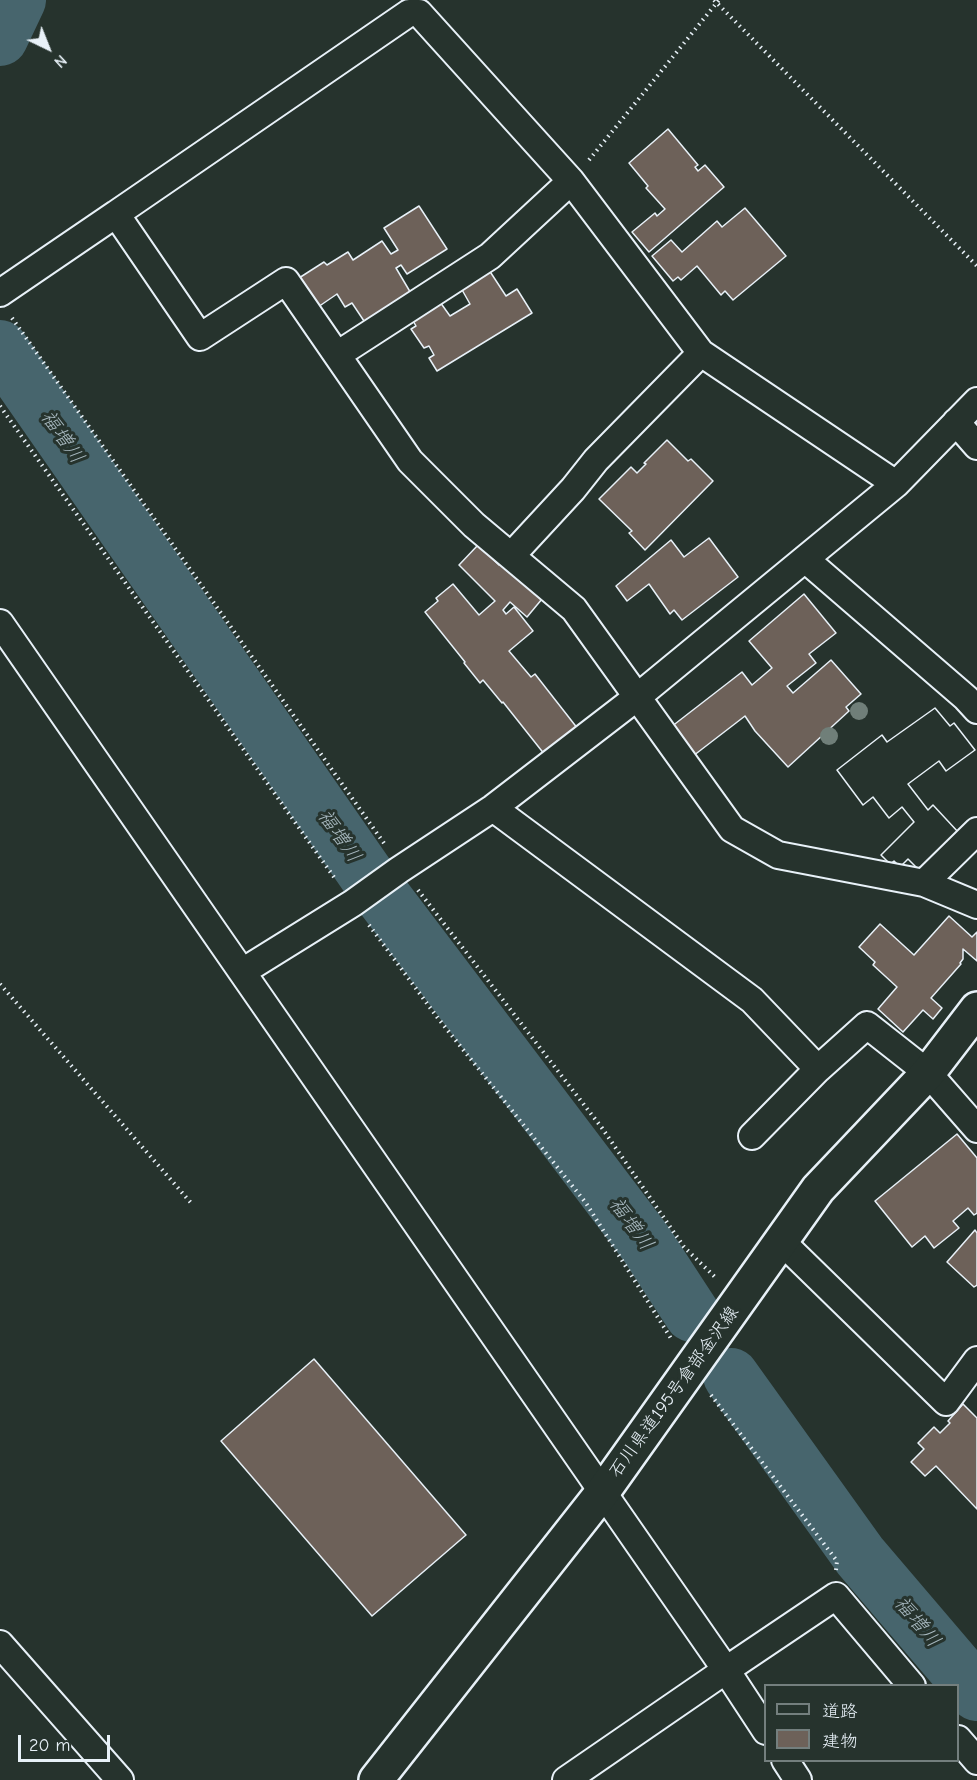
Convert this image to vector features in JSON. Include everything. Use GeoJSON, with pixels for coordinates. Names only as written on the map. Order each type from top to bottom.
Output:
{"type":"FeatureCollection","features":[{"type":"Feature","properties":{"kind":"main road","name":"石川県道195号倉部金沢線"},"geometry":{"type":"LineString","coordinates":[[376,1780],[602,1493],[818,1189],[928,1073],[977,1009]]}},
{"type":"Feature","properties":{"kind":"street"},"geometry":{"type":"LineString","coordinates":[[3,302],[116,214],[409,13],[418,12],[572,181],[701,352],[896,484]]}},
{"type":"Feature","properties":{"kind":"street"},"geometry":{"type":"LineString","coordinates":[[338,355],[490,256],[572,181]]}},
{"type":"Feature","properties":{"kind":"street"},"geometry":{"type":"LineString","coordinates":[[116,214],[200,337],[286,281],[410,461],[474,525],[574,609],[732,829],[778,855],[924,883],[977,905]]}},
{"type":"Feature","properties":{"kind":"street"},"geometry":{"type":"LineString","coordinates":[[511,556],[573,489],[596,460],[701,352]]}},
{"type":"Feature","properties":{"kind":"street"},"geometry":{"type":"LineString","coordinates":[[242,972],[355,902],[400,869],[493,808],[636,698],[896,484],[977,401]]}},
{"type":"Feature","properties":{"kind":"street"},"geometry":{"type":"LineString","coordinates":[[956,422],[977,446]]}},
{"type":"Feature","properties":{"kind":"street"},"geometry":{"type":"LineString","coordinates":[[805,559],[977,710]]}},
{"type":"Feature","properties":{"kind":"street"},"geometry":{"type":"LineString","coordinates":[[0,623],[726,1671],[764,1729]]}},
{"type":"Feature","properties":{"kind":"street"},"geometry":{"type":"LineString","coordinates":[[493,808],[752,1000],[818,1069]]}},
{"type":"Feature","properties":{"kind":"street"},"geometry":{"type":"LineString","coordinates":[[924,883],[977,831]]}},
{"type":"Feature","properties":{"kind":"street"},"geometry":{"type":"LineString","coordinates":[[752,1136],[818,1069],[867,1025],[928,1073],[977,1129]]}},
{"type":"Feature","properties":{"kind":"street"},"geometry":{"type":"LineString","coordinates":[[781,1241],[946,1402],[977,1360]]}},
{"type":"Feature","properties":{"kind":"street"},"geometry":{"type":"LineString","coordinates":[[566,1780],[836,1596],[910,1684]]}},
{"type":"Feature","properties":{"kind":"street"},"geometry":{"type":"LineString","coordinates":[[0,1644],[120,1780]]}},
{"type":"Feature","properties":{"kind":"street"},"geometry":{"type":"LineString","coordinates":[[959,1741],[977,1761]]}},
{"type":"Feature","properties":{"kind":"street"},"geometry":{"type":"LineString","coordinates":[[786,1762],[798,1780]]}},
{"type":"Feature","properties":{"kind":"path"},"geometry":{"type":"LineString","coordinates":[[572,181],[717,1],[977,266]]}},
{"type":"Feature","properties":{"kind":"path"},"geometry":{"type":"LineString","coordinates":[[3,302],[400,869],[602,1128],[684,1247],[718,1280],[734,1308]]}},
{"type":"Feature","properties":{"kind":"path"},"geometry":{"type":"LineString","coordinates":[[0,984],[192,1204]]}},
{"type":"Feature","properties":{"kind":"path"},"geometry":{"type":"LineString","coordinates":[[690,1368],[837,1561],[836,1596]]}},
{"type":"Feature","properties":{"kind":"building"},"geometry":{"type":"Polygon","coordinates":[[[668,129],[698,165],[695,167],[698,171],[705,165],[724,187],[649,252],[632,232],[655,213],[657,216],[665,209],[646,188],[648,186],[629,163],[668,129]]]}},
{"type":"Feature","properties":{"kind":"building"},"geometry":{"type":"Polygon","coordinates":[[[419,206],[447,249],[407,274],[401,265],[396,268],[412,295],[366,324],[352,303],[345,307],[337,294],[318,307],[299,278],[324,262],[327,265],[348,252],[353,260],[382,241],[391,254],[398,250],[384,228],[419,206]]]}},
{"type":"Feature","properties":{"kind":"building"},"geometry":{"type":"Polygon","coordinates":[[[745,208],[786,256],[733,300],[725,291],[721,295],[697,266],[681,280],[678,277],[673,281],[652,256],[671,240],[682,252],[717,221],[722,227],[745,208]]]}},
{"type":"Feature","properties":{"kind":"building"},"geometry":{"type":"Polygon","coordinates":[[[489,270],[506,296],[517,289],[532,313],[437,371],[429,358],[434,355],[429,346],[424,348],[411,329],[416,326],[412,319],[440,302],[450,316],[470,304],[461,288],[489,270]]]}},
{"type":"Feature","properties":{"kind":"building"},"geometry":{"type":"Polygon","coordinates":[[[667,440],[713,481],[645,550],[629,533],[632,531],[599,499],[631,467],[637,473],[667,440]]]}},
{"type":"Feature","properties":{"kind":"building"},"geometry":{"type":"Polygon","coordinates":[[[709,538],[738,577],[682,620],[674,610],[670,614],[649,584],[627,601],[616,586],[671,540],[684,557],[709,538]]]}},
{"type":"Feature","properties":{"kind":"building"},"geometry":{"type":"Polygon","coordinates":[[[478,545],[542,599],[527,617],[510,602],[503,610],[506,614],[514,607],[533,631],[509,651],[531,677],[535,674],[578,729],[545,755],[503,702],[483,680],[480,683],[425,612],[438,601],[436,598],[453,584],[479,615],[495,601],[459,565],[478,545]]]}},
{"type":"Feature","properties":{"kind":"building"},"geometry":{"type":"Polygon","coordinates":[[[804,594],[836,633],[809,654],[816,663],[787,686],[793,693],[831,660],[861,694],[846,707],[849,711],[788,767],[755,731],[745,716],[693,756],[671,727],[742,672],[752,685],[772,668],[749,641],[804,594]]]}},
{"type":"Feature","properties":{"kind":"building"},"geometry":{"type":"Polygon","coordinates":[[[935,708],[950,726],[954,723],[975,750],[946,771],[939,761],[908,784],[928,810],[933,805],[959,833],[919,870],[908,859],[900,867],[894,861],[890,864],[881,855],[914,822],[902,807],[889,818],[873,797],[863,805],[837,770],[882,735],[887,742],[935,708]]]}},
{"type":"Feature","properties":{"kind":"building"},"geometry":{"type":"Polygon","coordinates":[[[935,708],[950,726],[954,723],[975,750],[946,771],[939,761],[908,784],[928,810],[933,805],[959,833],[919,870],[908,859],[900,867],[894,861],[890,864],[881,855],[914,822],[902,807],[889,818],[873,797],[863,805],[837,770],[882,735],[887,742],[935,708]]]}},
{"type":"Feature","properties":{"kind":"building"},"geometry":{"type":"Polygon","coordinates":[[[949,916],[972,937],[977,932],[977,961],[963,949],[961,964],[931,998],[942,1008],[933,1019],[923,1010],[903,1032],[878,1009],[897,987],[873,965],[875,962],[859,947],[880,924],[914,955],[949,916]]]}},
{"type":"Feature","properties":{"kind":"building"},"geometry":{"type":"Polygon","coordinates":[[[957,1134],[977,1158],[977,1213],[974,1215],[968,1208],[953,1221],[959,1228],[934,1248],[925,1236],[912,1247],[875,1201],[957,1134]]]}},
{"type":"Feature","properties":{"kind":"building"},"geometry":{"type":"Polygon","coordinates":[[[975,1230],[977,1233],[977,1285],[974,1287],[947,1262],[975,1230]]]}},
{"type":"Feature","properties":{"kind":"building"},"geometry":{"type":"Polygon","coordinates":[[[314,1359],[466,1535],[372,1616],[221,1441],[314,1359]]]}},
{"type":"Feature","properties":{"kind":"building"},"geometry":{"type":"Polygon","coordinates":[[[963,1404],[977,1418],[977,1509],[936,1466],[925,1476],[911,1462],[924,1449],[918,1443],[934,1427],[940,1433],[963,1404]]]}},
{"type":"Feature","properties":{"kind":"waterway","name":"福増川"},"geometry":{"type":"LineString","coordinates":[[0,38],[18,0]]}},
{"type":"Feature","properties":{"kind":"waterway","name":"福増川"},"geometry":{"type":"LineString","coordinates":[[0,348],[368,877],[647,1245],[692,1314]]}},
{"type":"Feature","properties":{"kind":"waterway","name":"福増川"},"geometry":{"type":"LineString","coordinates":[[731,1376],[860,1556],[977,1693]]}}]}
